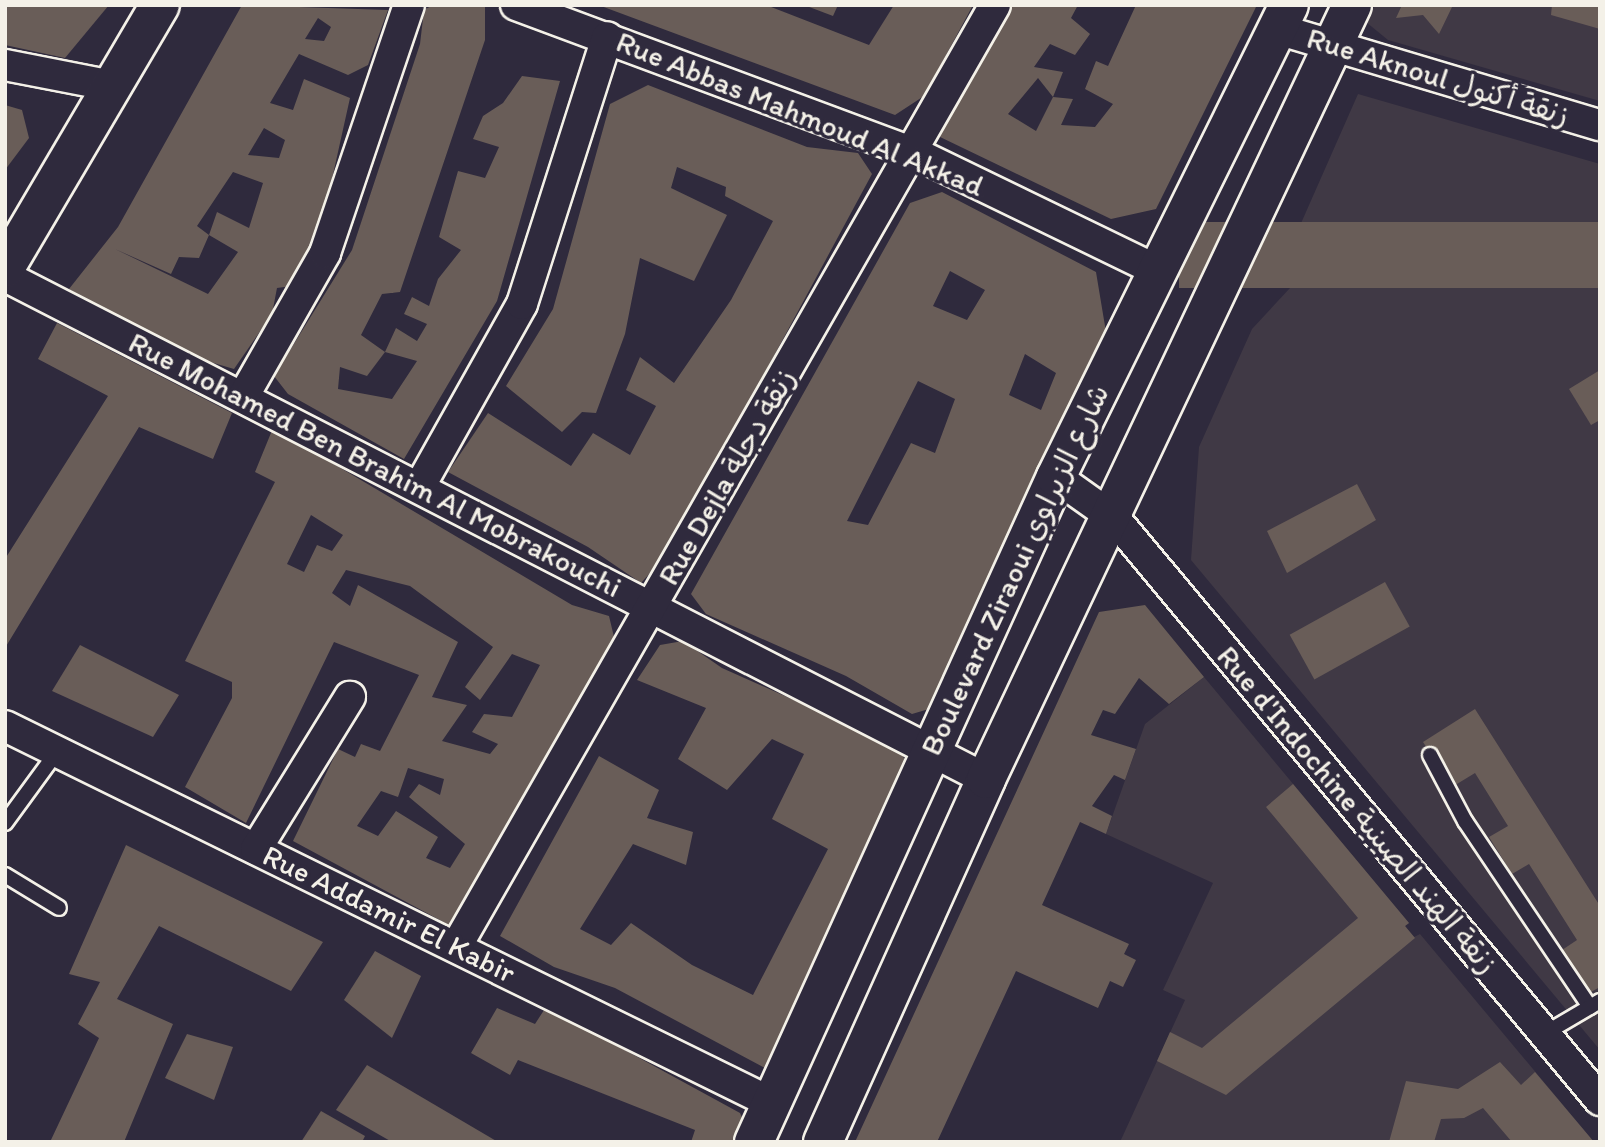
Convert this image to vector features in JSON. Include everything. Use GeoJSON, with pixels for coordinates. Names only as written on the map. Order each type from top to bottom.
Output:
{"type":"FeatureCollection","features":[{"type":"Feature","properties":{"kind":"main road"},"geometry":{"type":"LineString","coordinates":[[5,268],[160,5]]}},
{"type":"Feature","properties":{"kind":"main road","name":"Boulevard Ziraoui شارع الزيراوي"},"geometry":{"type":"LineString","coordinates":[[823,1142],[986,779],[1115,519],[1352,5]]}},
{"type":"Feature","properties":{"kind":"main road","name":"Boulevard Ziraoui شارع الزيراوي"},"geometry":{"type":"LineString","coordinates":[[754,1142],[1056,477],[1283,17]]}},
{"type":"Feature","properties":{"kind":"street"},"geometry":{"type":"LineString","coordinates":[[243,397],[325,253],[409,5]]}},
{"type":"Feature","properties":{"kind":"street","name":"Rue Abbas Mahmoud Al Akkad"},"geometry":{"type":"LineString","coordinates":[[516,5],[915,153],[1156,270]]}},
{"type":"Feature","properties":{"kind":"street","name":"Rue Dejla زنقة دجلة"},"geometry":{"type":"LineString","coordinates":[[456,947],[915,153],[995,5]]}},
{"type":"Feature","properties":{"kind":"street","name":"Rue Aknoul زنقة أكنول"},"geometry":{"type":"LineString","coordinates":[[1283,17],[1333,46],[1600,125]]}},
{"type":"Feature","properties":{"kind":"street"},"geometry":{"type":"LineString","coordinates":[[421,484],[522,304],[607,37]]}},
{"type":"Feature","properties":{"kind":"street"},"geometry":{"type":"LineString","coordinates":[[5,65],[113,86]]}},
{"type":"Feature","properties":{"kind":"street","name":"Rue Mohamed Ben Brahim Al Mobrakouchi"},"geometry":{"type":"LineString","coordinates":[[5,276],[421,484],[931,753],[986,779]]}},
{"type":"Feature","properties":{"kind":"street","name":"Rue d'Indochine زنقة الهند الصينية"},"geometry":{"type":"LineString","coordinates":[[1056,477],[1115,519],[1600,1100]]}},
{"type":"Feature","properties":{"kind":"street"},"geometry":{"type":"LineString","coordinates":[[256,849],[351,697]]}},
{"type":"Feature","properties":{"kind":"street","name":"Rue Addamir El Kabir"},"geometry":{"type":"LineString","coordinates":[[5,726],[772,1103]]}},
{"type":"Feature","properties":{"kind":"lane"},"geometry":{"type":"LineString","coordinates":[[5,823],[57,752]]}},
{"type":"Feature","properties":{"kind":"lane"},"geometry":{"type":"LineString","coordinates":[[1430,754],[1465,821],[1595,1004],[1544,1034]]}},
{"type":"Feature","properties":{"kind":"lane"},"geometry":{"type":"LineString","coordinates":[[5,875],[59,908]]}},
{"type":"Feature","properties":{"kind":"shaded area"},"geometry":{"type":"Polygon","coordinates":[[[1375,5],[1600,5],[1600,101],[1388,40],[1366,22],[1375,5]]]}},
{"type":"Feature","properties":{"kind":"shaded area"},"geometry":{"type":"Polygon","coordinates":[[[1358,94],[1600,164],[1600,1050],[1191,560],[1199,447],[1252,329],[1290,288],[1287,255],[1358,94]]]}},
{"type":"Feature","properties":{"kind":"shaded area"},"geometry":{"type":"Polygon","coordinates":[[[1204,677],[1409,923],[1405,926],[1414,937],[1420,934],[1594,1142],[1120,1142],[1185,1000],[1163,990],[1213,883],[1106,834],[1145,724],[1204,677]]]}},
{"type":"Feature","properties":{"kind":"building"},"geometry":{"type":"Polygon","coordinates":[[[5,5],[109,5],[65,58],[5,45],[5,5]]]}},
{"type":"Feature","properties":{"kind":"building"},"geometry":{"type":"Polygon","coordinates":[[[242,5],[388,10],[368,65],[348,75],[299,54],[270,103],[293,110],[304,79],[350,98],[316,251],[299,285],[277,288],[272,314],[234,369],[159,347],[69,289],[118,227],[242,5]],[[318,18],[305,39],[324,41],[331,27],[318,18]],[[264,128],[248,155],[279,158],[285,140],[264,128]],[[233,172],[197,226],[209,235],[217,212],[249,228],[263,183],[233,172]],[[209,235],[199,258],[179,257],[171,274],[115,249],[208,294],[238,252],[209,235]]]}},
{"type":"Feature","properties":{"kind":"building"},"geometry":{"type":"Polygon","coordinates":[[[433,5],[485,6],[485,40],[400,292],[382,294],[361,335],[385,352],[396,328],[417,341],[427,324],[404,314],[412,297],[429,306],[438,279],[461,250],[439,237],[458,171],[485,178],[499,147],[473,139],[483,116],[503,103],[522,76],[560,81],[497,301],[404,459],[288,394],[274,376],[352,250],[420,44],[424,10],[433,5]],[[385,352],[367,376],[340,367],[338,389],[392,399],[417,361],[385,352]]]}},
{"type":"Feature","properties":{"kind":"building"},"geometry":{"type":"Polygon","coordinates":[[[766,5],[869,45],[894,5],[973,5],[924,96],[895,115],[601,6],[766,5]]]}},
{"type":"Feature","properties":{"kind":"building"},"geometry":{"type":"Polygon","coordinates":[[[804,5],[838,5],[833,16],[804,5]]]}},
{"type":"Feature","properties":{"kind":"building"},"geometry":{"type":"Polygon","coordinates":[[[1007,5],[1078,5],[1071,18],[1090,34],[1075,55],[1050,44],[1034,67],[1063,72],[1053,97],[1073,99],[1061,125],[1095,127],[1113,104],[1085,89],[1096,61],[1108,66],[1136,5],[1256,7],[1156,209],[1111,219],[938,136],[1007,5]],[[1038,78],[1008,114],[1036,131],[1053,97],[1038,78]]]}},
{"type":"Feature","properties":{"kind":"building"},"geometry":{"type":"Polygon","coordinates":[[[1402,5],[1453,5],[1439,34],[1423,15],[1396,18],[1402,5]]]}},
{"type":"Feature","properties":{"kind":"building"},"geometry":{"type":"Polygon","coordinates":[[[1552,5],[1600,5],[1600,29],[1551,15],[1552,5]]]}},
{"type":"Feature","properties":{"kind":"building"},"geometry":{"type":"Polygon","coordinates":[[[648,85],[807,147],[858,153],[872,174],[667,554],[641,583],[588,547],[448,472],[488,413],[571,466],[593,433],[630,455],[656,406],[626,390],[640,357],[674,383],[731,300],[773,221],[725,196],[726,187],[677,167],[671,188],[727,215],[694,281],[640,258],[625,334],[596,413],[582,412],[562,432],[506,386],[553,309],[610,104],[648,85]]]}},
{"type":"Feature","properties":{"kind":"building"},"geometry":{"type":"Polygon","coordinates":[[[5,105],[22,110],[29,138],[5,170],[5,105]]]}},
{"type":"Feature","properties":{"kind":"building"},"geometry":{"type":"Polygon","coordinates":[[[942,192],[1096,272],[1109,350],[939,706],[912,714],[846,676],[706,614],[691,594],[910,203],[942,192]],[[950,271],[933,306],[967,320],[985,290],[950,271]],[[1025,354],[1009,395],[1041,410],[1056,373],[1025,354]],[[918,381],[847,521],[868,525],[911,443],[935,453],[955,399],[918,381]]]}},
{"type":"Feature","properties":{"kind":"building"},"geometry":{"type":"Polygon","coordinates":[[[1179,222],[1600,222],[1600,288],[1179,288],[1179,222]]]}},
{"type":"Feature","properties":{"kind":"building"},"geometry":{"type":"Polygon","coordinates":[[[57,323],[232,413],[213,459],[139,427],[5,648],[5,559],[108,396],[38,359],[57,323]]]}},
{"type":"Feature","properties":{"kind":"building"},"geometry":{"type":"Polygon","coordinates":[[[1600,370],[1600,420],[1591,425],[1569,389],[1600,370]]]}},
{"type":"Feature","properties":{"kind":"building"},"geometry":{"type":"Polygon","coordinates":[[[273,428],[572,605],[609,616],[614,637],[449,925],[293,841],[338,749],[355,757],[361,744],[380,751],[419,675],[334,642],[246,823],[185,787],[232,698],[232,682],[185,661],[275,482],[255,472],[273,428]],[[311,515],[287,564],[304,572],[317,545],[332,551],[343,535],[311,515]],[[346,570],[332,593],[350,606],[358,585],[458,642],[432,697],[467,705],[442,741],[490,754],[498,744],[472,732],[484,714],[512,717],[540,665],[512,654],[480,700],[465,687],[493,647],[410,586],[346,570]],[[408,768],[398,797],[381,791],[357,826],[378,836],[396,811],[438,837],[426,858],[450,868],[465,844],[409,797],[419,784],[440,795],[444,779],[408,768]]]}},
{"type":"Feature","properties":{"kind":"building"},"geometry":{"type":"Polygon","coordinates":[[[1357,484],[1376,520],[1287,573],[1267,531],[1357,484]]]}},
{"type":"Feature","properties":{"kind":"building"},"geometry":{"type":"Polygon","coordinates":[[[1385,582],[1410,627],[1314,679],[1290,635],[1385,582]]]}},
{"type":"Feature","properties":{"kind":"building"},"geometry":{"type":"Polygon","coordinates":[[[1145,605],[1204,677],[1169,704],[1139,678],[1115,714],[1103,710],[1091,735],[1136,749],[1125,780],[1114,775],[1092,806],[1112,816],[1106,834],[1080,822],[1042,905],[1129,944],[1124,954],[1136,960],[1123,987],[1110,981],[1098,1008],[1016,971],[937,1142],[855,1142],[1099,612],[1145,605]]]}},
{"type":"Feature","properties":{"kind":"building"},"geometry":{"type":"Polygon","coordinates":[[[683,641],[722,668],[899,747],[910,772],[784,1051],[765,1068],[615,988],[554,967],[500,936],[599,756],[659,790],[647,818],[693,832],[686,865],[633,844],[580,929],[611,945],[631,923],[692,965],[753,995],[828,849],[772,819],[804,754],[772,739],[727,790],[678,759],[706,708],[637,680],[660,645],[683,641]]]}},
{"type":"Feature","properties":{"kind":"building"},"geometry":{"type":"Polygon","coordinates":[[[80,645],[179,695],[153,737],[52,691],[80,645]]]}},
{"type":"Feature","properties":{"kind":"building"},"geometry":{"type":"Polygon","coordinates":[[[1475,709],[1600,906],[1600,987],[1589,993],[1562,950],[1577,940],[1529,864],[1512,874],[1489,837],[1508,826],[1475,773],[1452,787],[1423,742],[1475,709]]]}},
{"type":"Feature","properties":{"kind":"building"},"geometry":{"type":"Polygon","coordinates":[[[1293,784],[1409,923],[1405,926],[1415,938],[1226,1095],[1157,1061],[1170,1032],[1202,1048],[1358,918],[1266,807],[1293,784]]]}},
{"type":"Feature","properties":{"kind":"building"},"geometry":{"type":"Polygon","coordinates":[[[126,845],[323,942],[291,991],[159,926],[117,999],[173,1024],[124,1142],[50,1142],[99,1038],[78,1024],[100,982],[69,974],[126,845]]]}},
{"type":"Feature","properties":{"kind":"building"},"geometry":{"type":"Polygon","coordinates":[[[375,951],[421,976],[392,1038],[344,1000],[375,951]]]}},
{"type":"Feature","properties":{"kind":"building"},"geometry":{"type":"Polygon","coordinates":[[[546,1007],[740,1113],[748,1130],[739,1142],[691,1142],[695,1130],[518,1060],[510,1075],[471,1053],[497,1008],[535,1024],[546,1007]]]}},
{"type":"Feature","properties":{"kind":"building"},"geometry":{"type":"Polygon","coordinates":[[[187,1034],[233,1047],[214,1100],[165,1078],[187,1034]]]}},
{"type":"Feature","properties":{"kind":"building"},"geometry":{"type":"Polygon","coordinates":[[[1500,1062],[1521,1085],[1535,1072],[1594,1142],[1512,1142],[1483,1108],[1464,1118],[1441,1119],[1434,1142],[1389,1142],[1406,1081],[1458,1089],[1500,1062]]]}},
{"type":"Feature","properties":{"kind":"building"},"geometry":{"type":"Polygon","coordinates":[[[367,1065],[498,1142],[392,1142],[336,1110],[367,1065]]]}},
{"type":"Feature","properties":{"kind":"building"},"geometry":{"type":"Polygon","coordinates":[[[321,1111],[365,1136],[362,1142],[301,1142],[321,1111]]]}}]}
